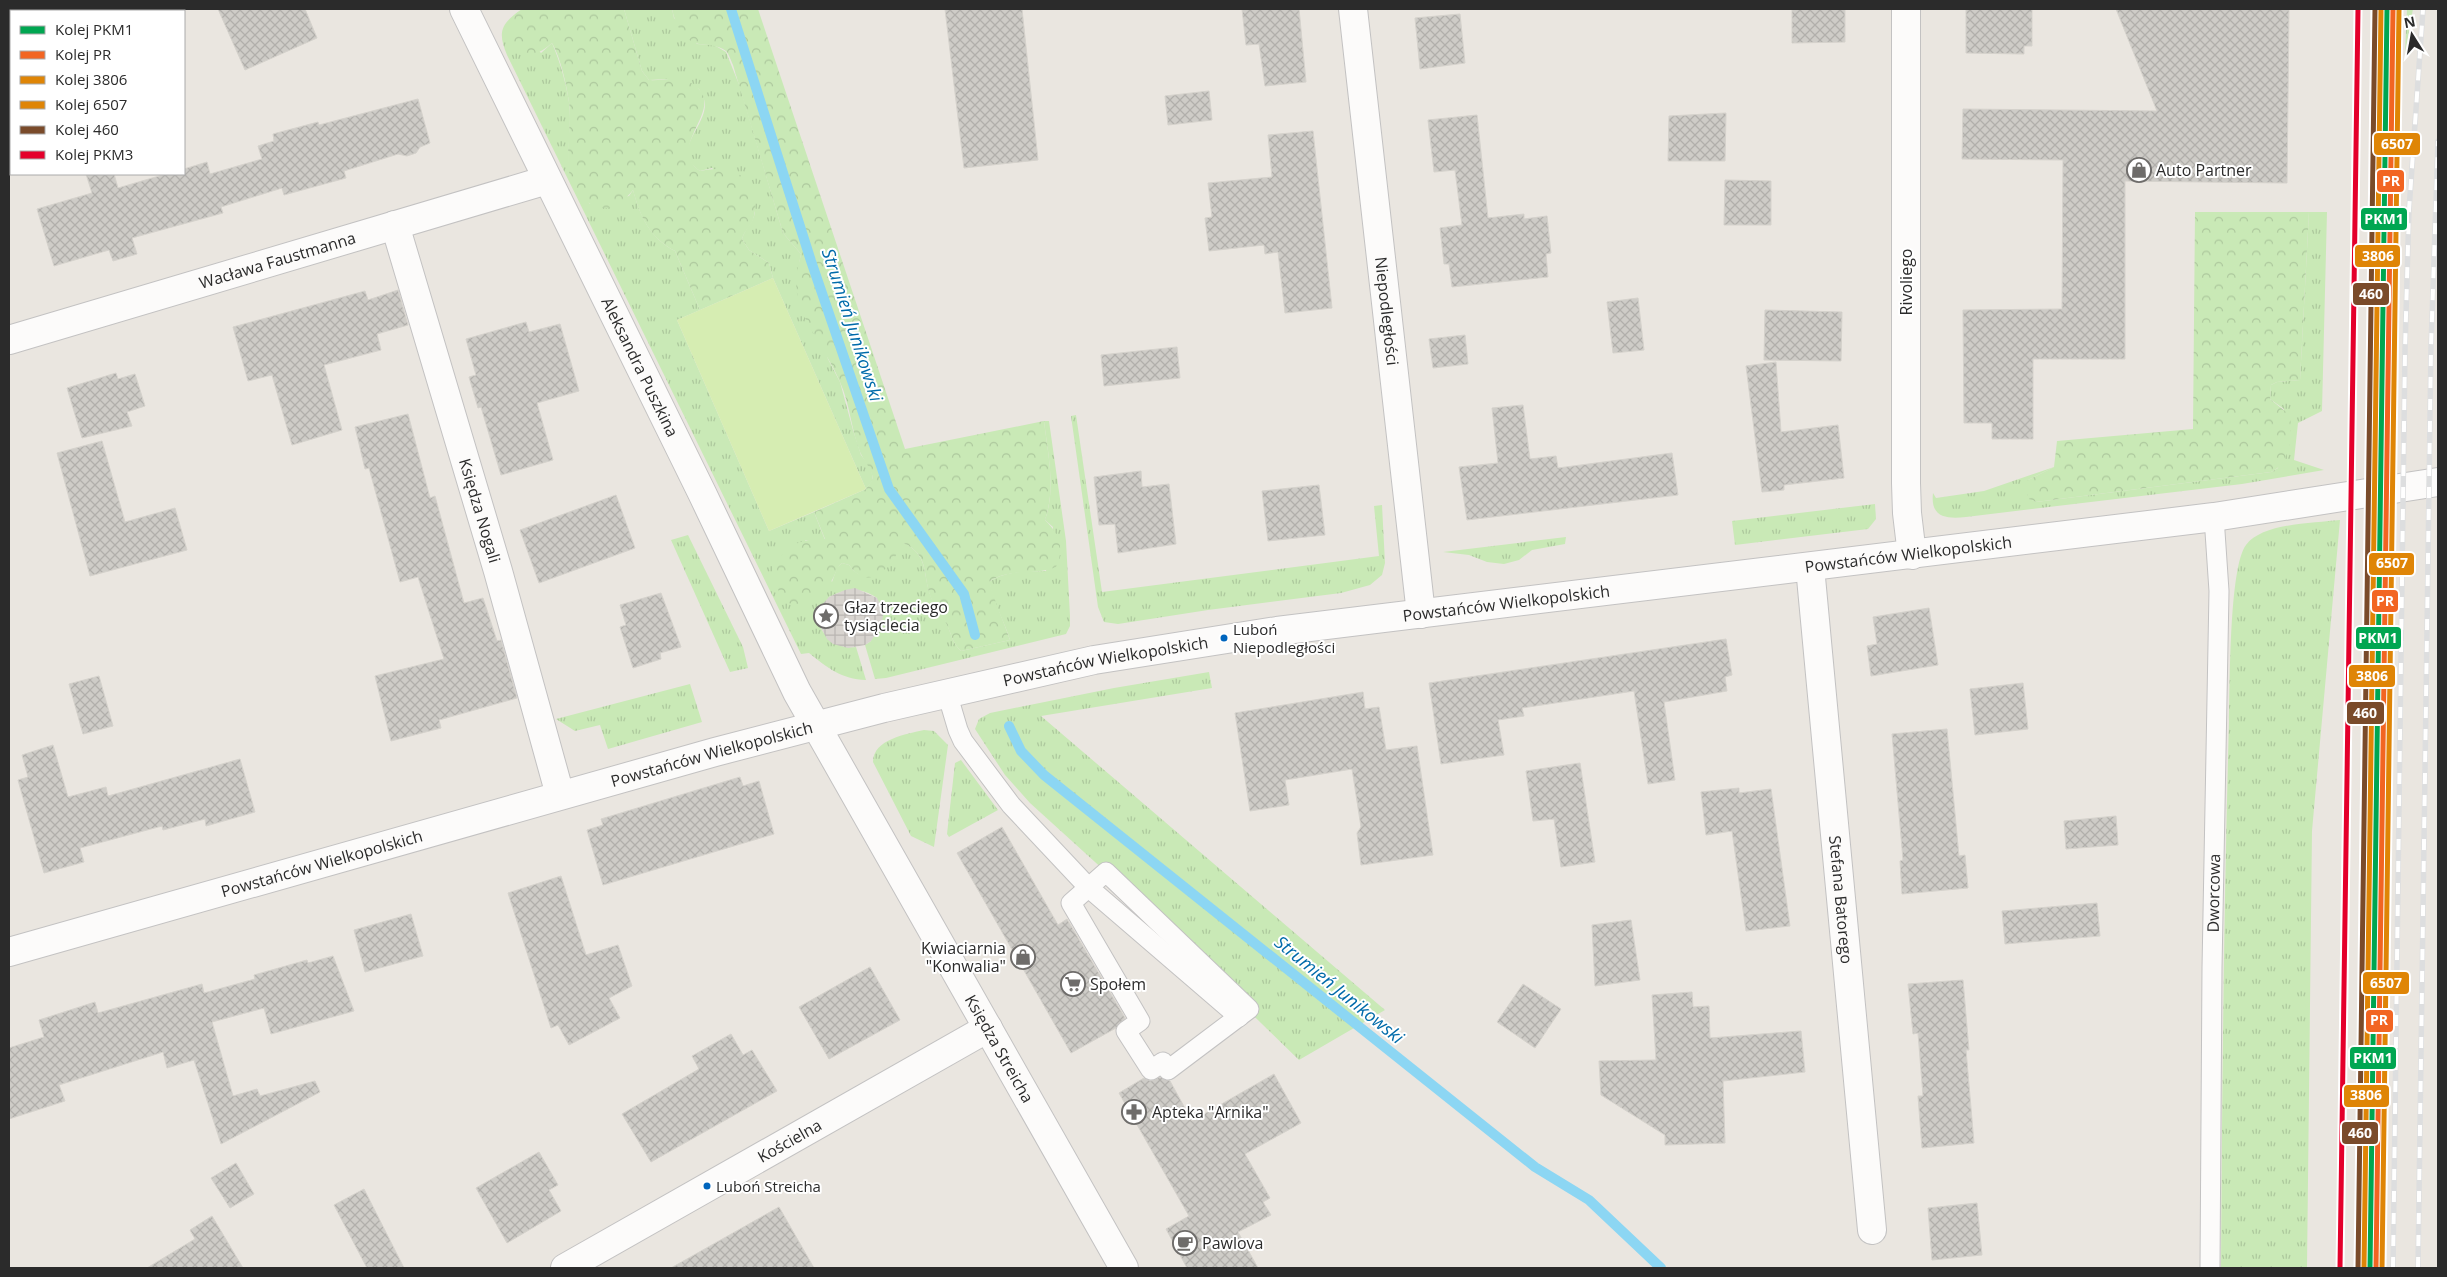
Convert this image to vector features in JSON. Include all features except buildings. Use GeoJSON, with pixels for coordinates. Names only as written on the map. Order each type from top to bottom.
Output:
{"type":"FeatureCollection","features":[{"type":"Feature","properties":{"kind":"street","name":"Aleksandra Puszkina"},"geometry":{"type":"LineString","coordinates":[[464,9],[702,493],[797,692],[816,726]]}},
{"type":"Feature","properties":{"kind":"street","name":"Niepodległości"},"geometry":{"type":"LineString","coordinates":[[1353,9],[1421,614]]}},
{"type":"Feature","properties":{"kind":"street","name":"Rivoliego"},"geometry":{"type":"LineString","coordinates":[[1906,9],[1906,483],[1912,555]]}},
{"type":"Feature","properties":{"kind":"street","name":"Wacława Faustmanna"},"geometry":{"type":"LineString","coordinates":[[9,340],[547,180]]}},
{"type":"Feature","properties":{"kind":"street","name":"Księdza Nogali"},"geometry":{"type":"LineString","coordinates":[[395,225],[495,561],[560,795]]}},
{"type":"Feature","properties":{"kind":"street","name":"Powstańców Wielkopolskich"},"geometry":{"type":"LineString","coordinates":[[9,952],[560,795],[816,726],[1085,662],[1166,647],[1421,614],[2214,517],[2438,482]]}},
{"type":"Feature","properties":{"kind":"street","name":"Stefana Batorego"},"geometry":{"type":"LineString","coordinates":[[1810,567],[1872,1230]]}},
{"type":"Feature","properties":{"kind":"street","name":"Księdza Streicha"},"geometry":{"type":"LineString","coordinates":[[816,726],[1124,1268]]}},
{"type":"Feature","properties":{"kind":"street","name":"Kościelna"},"geometry":{"type":"LineString","coordinates":[[565,1268],[988,1028]]}},
{"type":"Feature","properties":{"kind":"lane","name":"Dworcowa"},"geometry":{"type":"LineString","coordinates":[[2210,1268],[2212,968],[2219,598],[2214,517]]}},
{"type":"Feature","properties":{"kind":"lane"},"geometry":{"type":"LineString","coordinates":[[947,694],[958,730],[1011,805],[1089,888],[1239,1017],[1168,1070],[1163,1062],[1151,1070],[1126,1031],[1140,1021],[1071,903],[1089,888]]}},
{"type":"Feature","properties":{"kind":"green space"},"geometry":{"type":"Polygon","coordinates":[[[522,9],[624,9],[642,71],[649,80],[683,80],[700,90],[704,101],[703,112],[689,149],[691,160],[700,171],[723,169],[734,172],[749,183],[754,192],[754,216],[742,239],[749,250],[769,263],[773,278],[700,310],[675,251],[659,240],[647,226],[633,190],[617,206],[607,208],[595,206],[582,199],[574,188],[570,175],[568,160],[569,102],[561,64],[552,43],[539,52],[528,54],[520,51],[514,44],[512,25],[515,16],[522,9]]]}},
{"type":"Feature","properties":{"kind":"green space"},"geometry":{"type":"Polygon","coordinates":[[[624,9],[672,9],[674,18],[697,44],[714,45],[726,52],[740,87],[783,233],[801,254],[799,264],[828,359],[840,382],[861,455],[871,468],[873,480],[866,489],[773,278],[769,263],[749,250],[742,239],[753,220],[755,212],[712,168],[700,171],[692,163],[688,155],[691,139],[704,113],[704,98],[699,89],[669,79],[649,80],[642,71],[624,9]]]}},
{"type":"Feature","properties":{"kind":"green space"},"geometry":{"type":"Polygon","coordinates":[[[672,9],[758,9],[905,449],[1044,421],[1051,483],[1045,520],[1057,536],[1060,554],[1056,567],[1048,570],[1014,573],[990,581],[992,592],[1010,640],[961,651],[955,644],[947,625],[931,598],[924,566],[918,553],[903,543],[887,567],[873,577],[857,574],[849,565],[842,563],[828,587],[814,600],[801,604],[787,603],[780,595],[772,570],[777,561],[788,549],[800,542],[825,539],[814,512],[866,489],[873,479],[871,471],[860,452],[840,382],[802,310],[796,281],[801,254],[783,233],[733,65],[726,51],[688,39],[675,20],[672,9]]]}},
{"type":"Feature","properties":{"kind":"green space"},"geometry":{"type":"Polygon","coordinates":[[[2407,9],[2413,9],[2405,53],[2407,9]]]}},
{"type":"Feature","properties":{"kind":"green space"},"geometry":{"type":"Polygon","coordinates":[[[519,11],[513,23],[541,53],[552,43],[560,65],[569,102],[570,168],[580,192],[590,204],[629,196],[633,190],[647,225],[659,240],[675,251],[700,310],[677,320],[769,531],[814,512],[825,540],[805,540],[832,582],[837,568],[842,563],[849,565],[856,573],[864,576],[872,576],[880,572],[893,559],[902,542],[911,547],[921,559],[932,600],[945,620],[955,644],[961,651],[1010,640],[992,593],[990,581],[1010,573],[1046,571],[1053,527],[1045,520],[1051,484],[1044,421],[1049,421],[1066,541],[1070,626],[1066,634],[886,678],[875,679],[865,645],[871,641],[877,598],[859,590],[847,590],[829,597],[819,624],[833,642],[838,645],[856,647],[866,680],[842,675],[809,653],[801,654],[507,55],[502,41],[502,30],[504,25],[519,11]]]}},
{"type":"Feature","properties":{"kind":"green space"},"geometry":{"type":"Polygon","coordinates":[[[2195,212],[2309,212],[2300,380],[2277,382],[2271,385],[2270,399],[2290,415],[2289,448],[2283,462],[2271,472],[2036,502],[2029,499],[2024,486],[2028,480],[2054,467],[2057,441],[2193,429],[2195,212]]]}},
{"type":"Feature","properties":{"kind":"green space"},"geometry":{"type":"Polygon","coordinates":[[[2309,212],[2327,212],[2322,411],[2298,423],[2294,460],[2324,470],[2242,484],[1966,517],[1946,517],[1937,512],[1934,508],[1933,493],[1936,498],[1984,491],[2054,467],[2028,480],[2030,499],[2036,502],[2271,472],[2278,468],[2284,409],[2270,399],[2271,385],[2277,382],[2300,380],[2309,212]]]}},
{"type":"Feature","properties":{"kind":"green space"},"geometry":{"type":"Polygon","coordinates":[[[773,278],[866,489],[769,531],[677,320],[773,278]]]}},
{"type":"Feature","properties":{"kind":"green space"},"geometry":{"type":"Polygon","coordinates":[[[1076,415],[1102,592],[1379,556],[1374,506],[1382,505],[1385,563],[1382,575],[1370,585],[1341,593],[1118,624],[1104,622],[1098,607],[1071,416],[1076,415]]]}},
{"type":"Feature","properties":{"kind":"green space"},"geometry":{"type":"Polygon","coordinates":[[[1875,504],[1876,519],[1868,529],[1735,545],[1732,521],[1875,504]]]}},
{"type":"Feature","properties":{"kind":"green space"},"geometry":{"type":"Polygon","coordinates":[[[2340,520],[2312,831],[2307,1268],[2221,1268],[2227,789],[2230,657],[2236,577],[2240,558],[2246,545],[2264,532],[2289,525],[2340,520]]]}},
{"type":"Feature","properties":{"kind":"green space"},"geometry":{"type":"Polygon","coordinates":[[[688,535],[743,647],[748,668],[730,672],[671,540],[688,535]]]}},
{"type":"Feature","properties":{"kind":"green space"},"geometry":{"type":"Polygon","coordinates":[[[1566,537],[1565,544],[1532,550],[1519,560],[1504,564],[1487,562],[1469,555],[1443,552],[1566,537]]]}},
{"type":"Feature","properties":{"kind":"green space"},"geometry":{"type":"Polygon","coordinates":[[[1209,672],[1212,688],[1041,716],[1385,1010],[1299,1060],[1106,872],[1030,803],[1005,775],[975,729],[979,719],[990,713],[1114,688],[1209,672]]]}},
{"type":"Feature","properties":{"kind":"green space"},"geometry":{"type":"Polygon","coordinates":[[[690,684],[702,722],[608,749],[600,725],[575,731],[556,719],[690,684]]]}},
{"type":"Feature","properties":{"kind":"green space"},"geometry":{"type":"Polygon","coordinates":[[[924,730],[934,731],[948,745],[934,847],[911,836],[873,762],[874,754],[885,743],[900,736],[924,730]]]}},
{"type":"Feature","properties":{"kind":"green space"},"geometry":{"type":"Polygon","coordinates":[[[961,760],[998,810],[949,837],[947,834],[955,763],[961,760]]]}},
{"type":"Feature","properties":{"kind":"shaded area"},"geometry":{"type":"Polygon","coordinates":[[[855,588],[877,598],[881,605],[883,616],[881,626],[871,641],[865,645],[848,648],[833,644],[827,639],[819,624],[818,616],[819,608],[829,597],[855,588]]]}},
{"type":"Feature","properties":{"kind":"waterway","name":"Strumień Junikowski"},"geometry":{"type":"LineString","coordinates":[[731,9],[811,261],[889,489],[964,594],[975,635]]}},
{"type":"Feature","properties":{"kind":"waterway","name":"Strumień Junikowski"},"geometry":{"type":"LineString","coordinates":[[1009,726],[1021,751],[1044,775],[1535,1167],[1589,1200],[1661,1268]]}},
{"type":"Feature","properties":{"kind":"railway"},"geometry":{"type":"LineString","coordinates":[[2393,1268],[2405,350],[2409,210],[2423,9]]}},
{"type":"Feature","properties":{"kind":"railway"},"geometry":{"type":"LineString","coordinates":[[2418,1268],[2431,347],[2438,141]]}},
{"type":"Feature","properties":{"kind":"rail line","name":"PKM3"},"geometry":{"type":"LineString","coordinates":[[2340,1268],[2358,9]]}},
{"type":"Feature","properties":{"kind":"rail line","name":"460"},"geometry":{"type":"LineString","coordinates":[[2358,1268],[2375,9]]}},
{"type":"Feature","properties":{"kind":"rail line","name":"3806"},"geometry":{"type":"LineString","coordinates":[[2364,1268],[2381,9]]}},
{"type":"Feature","properties":{"kind":"rail line","name":"PKM1"},"geometry":{"type":"LineString","coordinates":[[2370,1268],[2387,9]]}},
{"type":"Feature","properties":{"kind":"rail line","name":"PR"},"geometry":{"type":"LineString","coordinates":[[2376,1268],[2393,9]]}},
{"type":"Feature","properties":{"kind":"rail line","name":"6507"},"geometry":{"type":"LineString","coordinates":[[2382,1268],[2399,9]]}},
{"type":"Feature","properties":{"kind":"place","name":"Auto Partner"},"geometry":{"type":"Point","coordinates":[2139,170]}},
{"type":"Feature","properties":{"kind":"place","name":"Głaz trzeciego tysiąclecia"},"geometry":{"type":"Point","coordinates":[826,616]}},
{"type":"Feature","properties":{"kind":"place","name":"Luboń Niepodległości"},"geometry":{"type":"Point","coordinates":[1224,638]}},
{"type":"Feature","properties":{"kind":"place","name":"Kwiaciarnia \"Konwalia\""},"geometry":{"type":"Point","coordinates":[1023,957]}},
{"type":"Feature","properties":{"kind":"place","name":"Społem"},"geometry":{"type":"Point","coordinates":[1073,984]}},
{"type":"Feature","properties":{"kind":"place","name":"Apteka \"Arnika\""},"geometry":{"type":"Point","coordinates":[1134,1112]}},
{"type":"Feature","properties":{"kind":"place","name":"Luboń Streicha"},"geometry":{"type":"Point","coordinates":[707,1186]}},
{"type":"Feature","properties":{"kind":"place","name":"Pawlova"},"geometry":{"type":"Point","coordinates":[1185,1243]}}]}
